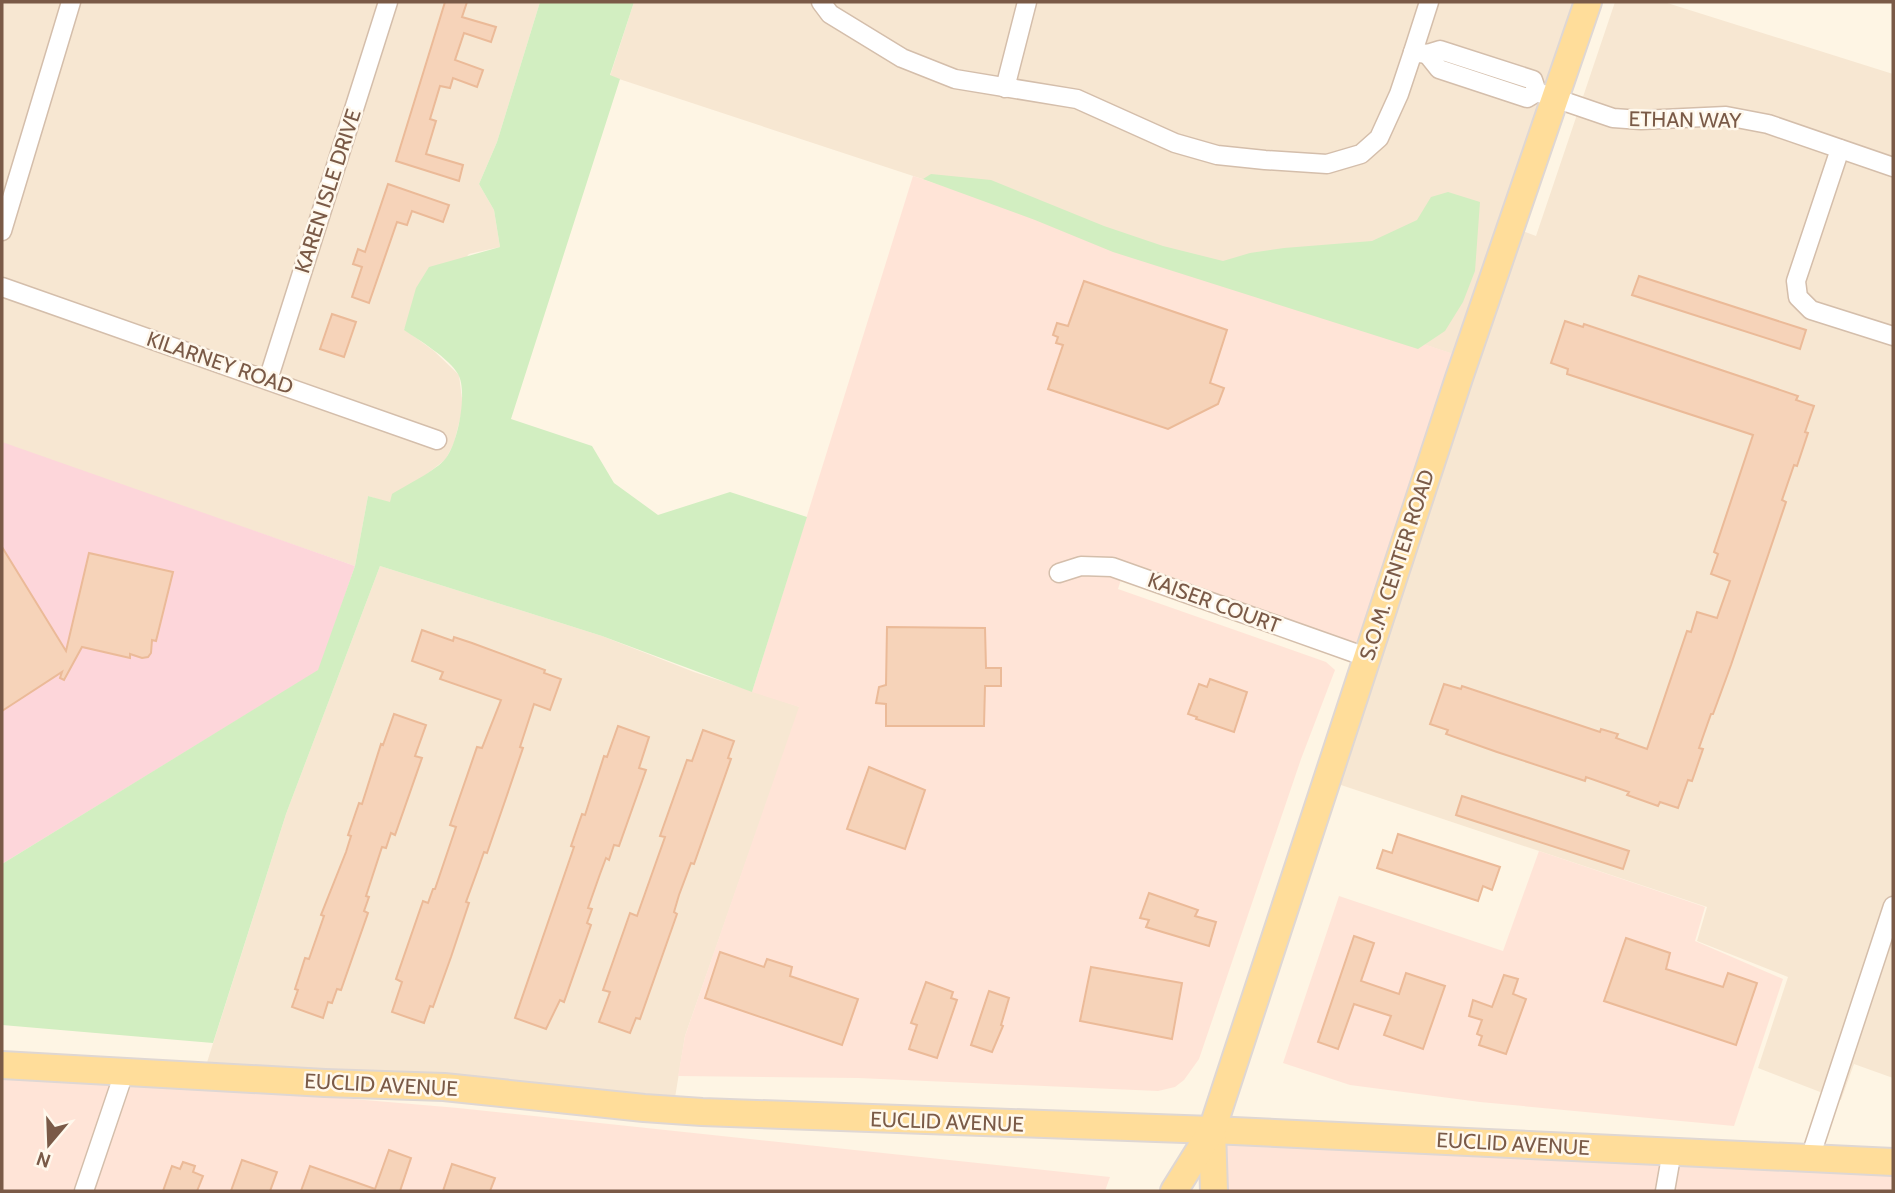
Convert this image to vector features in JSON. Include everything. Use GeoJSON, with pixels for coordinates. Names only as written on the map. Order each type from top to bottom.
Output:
{"type":"FeatureCollection","features":[{"type":"Feature","properties":{"kind":"main road","name":"S.O.M. CENTER ROAD"},"geometry":{"type":"LineString","coordinates":[[1174,1191],[1212,1130],[1466,358],[1547,95],[1588,2]]}},
{"type":"Feature","properties":{"kind":"main road","name":"EUCLID AVENUE"},"geometry":{"type":"LineString","coordinates":[[2,1065],[325,1083],[450,1087],[702,1112],[1212,1130],[1893,1162]]}},
{"type":"Feature","properties":{"kind":"main road","name":"S.O.M. CENTER ROAD"},"geometry":{"type":"LineString","coordinates":[[1212,1130],[1214,1191]]}},
{"type":"Feature","properties":{"kind":"street"},"geometry":{"type":"LineString","coordinates":[[2,231],[71,2]]}},
{"type":"Feature","properties":{"kind":"street","name":"KAREN ISLE DRIVE"},"geometry":{"type":"LineString","coordinates":[[268,380],[388,2]]}},
{"type":"Feature","properties":{"kind":"street"},"geometry":{"type":"LineString","coordinates":[[821,2],[830,14],[902,58],[955,79],[1077,99],[1175,143],[1217,155],[1327,164],[1361,154],[1379,138],[1420,53],[1429,2]]}},
{"type":"Feature","properties":{"kind":"street"},"geometry":{"type":"LineString","coordinates":[[1005,88],[1027,2]]}},
{"type":"Feature","properties":{"kind":"street","name":"ETHAN WAY"},"geometry":{"type":"LineString","coordinates":[[1420,53],[1439,68],[1527,98],[1547,95],[1613,118],[1641,120],[1726,116],[1768,124],[1893,167]]}},
{"type":"Feature","properties":{"kind":"street"},"geometry":{"type":"LineString","coordinates":[[1840,149],[1796,281],[1798,297],[1811,310],[1893,336]]}},
{"type":"Feature","properties":{"kind":"street","name":"KILARNEY ROAD"},"geometry":{"type":"LineString","coordinates":[[2,287],[437,440]]}},
{"type":"Feature","properties":{"kind":"street","name":"KAISER COURT"},"geometry":{"type":"LineString","coordinates":[[1059,573],[1081,566],[1112,567],[1367,657]]}},
{"type":"Feature","properties":{"kind":"street"},"geometry":{"type":"LineString","coordinates":[[1810,1158],[1893,906]]}},
{"type":"Feature","properties":{"kind":"street"},"geometry":{"type":"LineString","coordinates":[[84,1191],[125,1070]]}},
{"type":"Feature","properties":{"kind":"street"},"geometry":{"type":"LineString","coordinates":[[1665,1191],[1672,1152]]}},
{"type":"Feature","properties":{"kind":"shaded area"},"geometry":{"type":"Polygon","coordinates":[[[2,2],[540,2],[497,142],[479,184],[494,210],[500,247],[469,254],[404,329],[434,351],[459,375],[463,407],[454,443],[446,459],[390,503],[368,496],[355,566],[2,444],[2,2]]]}},
{"type":"Feature","properties":{"kind":"shaded area"},"geometry":{"type":"Polygon","coordinates":[[[634,2],[1588,2],[1512,227],[1536,236],[1615,2],[1664,2],[1893,74],[1893,1078],[1854,1064],[1841,1100],[1758,1068],[1788,977],[1697,941],[1707,907],[1326,780],[1465,358],[610,76],[634,2]]]}},
{"type":"Feature","properties":{"kind":"shaded area"},"geometry":{"type":"Polygon","coordinates":[[[913,176],[1457,355],[1362,649],[1125,567],[1118,589],[1326,662],[1335,670],[1301,759],[1199,1059],[1184,1080],[1175,1087],[1158,1091],[858,1078],[678,1076],[685,1036],[799,707],[752,692],[913,176]]]}},
{"type":"Feature","properties":{"kind":"shaded area"},"geometry":{"type":"Polygon","coordinates":[[[2,442],[355,566],[319,670],[2,864],[2,442]]]}},
{"type":"Feature","properties":{"kind":"shaded area"},"geometry":{"type":"Polygon","coordinates":[[[380,566],[602,636],[694,672],[800,707],[685,1036],[673,1110],[203,1075],[286,814],[380,566]]]}},
{"type":"Feature","properties":{"kind":"shaded area"},"geometry":{"type":"Polygon","coordinates":[[[1539,851],[1705,907],[1695,941],[1783,979],[1734,1126],[1480,1102],[1350,1085],[1283,1063],[1339,896],[1503,951],[1539,851]]]}},
{"type":"Feature","properties":{"kind":"shaded area"},"geometry":{"type":"Polygon","coordinates":[[[2,1075],[113,1080],[75,1191],[2,1191],[2,1075]]]}},
{"type":"Feature","properties":{"kind":"shaded area"},"geometry":{"type":"Polygon","coordinates":[[[133,1080],[458,1108],[1110,1177],[1105,1191],[92,1191],[133,1080]]]}},
{"type":"Feature","properties":{"kind":"shaded area"},"geometry":{"type":"Polygon","coordinates":[[[1219,1135],[1893,1169],[1893,1191],[1220,1191],[1219,1135]]]}},
{"type":"Feature","properties":{"kind":"green space"},"geometry":{"type":"Polygon","coordinates":[[[540,2],[634,2],[610,75],[620,79],[511,419],[592,446],[614,483],[658,515],[730,492],[807,517],[752,692],[602,636],[380,566],[286,814],[213,1043],[2,1025],[2,864],[318,670],[355,566],[368,496],[390,502],[392,494],[435,468],[450,451],[458,429],[462,404],[458,374],[441,356],[404,330],[416,288],[429,267],[500,247],[494,210],[479,184],[497,142],[540,2]]]}},
{"type":"Feature","properties":{"kind":"green space"},"geometry":{"type":"Polygon","coordinates":[[[931,174],[991,180],[1104,226],[1163,246],[1223,261],[1250,253],[1284,248],[1372,241],[1417,220],[1431,197],[1448,192],[1480,202],[1475,271],[1463,302],[1445,331],[1418,349],[1113,252],[923,179],[931,174]]]}},
{"type":"Feature","properties":{"kind":"building"},"geometry":{"type":"Polygon","coordinates":[[[445,2],[467,2],[462,17],[496,27],[491,42],[464,33],[455,60],[483,70],[477,87],[453,78],[450,88],[440,86],[430,119],[436,121],[426,154],[463,165],[459,181],[396,161],[445,2]]]}},
{"type":"Feature","properties":{"kind":"building"},"geometry":{"type":"Polygon","coordinates":[[[388,184],[449,205],[443,222],[412,211],[407,225],[397,222],[369,303],[352,297],[362,267],[353,264],[358,249],[365,252],[388,184]]]}},
{"type":"Feature","properties":{"kind":"building"},"geometry":{"type":"Polygon","coordinates":[[[1639,276],[1806,330],[1800,349],[1632,295],[1639,276]]]}},
{"type":"Feature","properties":{"kind":"building"},"geometry":{"type":"Polygon","coordinates":[[[1084,281],[1227,330],[1210,383],[1224,388],[1218,404],[1168,429],[1048,389],[1063,345],[1056,343],[1058,337],[1053,335],[1057,323],[1068,326],[1084,281]]]}},
{"type":"Feature","properties":{"kind":"building"},"geometry":{"type":"Polygon","coordinates":[[[332,314],[356,322],[344,357],[320,349],[332,314]]]}},
{"type":"Feature","properties":{"kind":"building"},"geometry":{"type":"Polygon","coordinates":[[[1565,321],[1583,327],[1584,324],[1798,396],[1796,400],[1814,406],[1797,466],[1794,465],[1782,500],[1786,502],[1731,665],[1699,748],[1703,749],[1692,781],[1688,780],[1678,808],[1660,802],[1658,806],[1627,795],[1629,792],[1586,777],[1585,781],[1497,752],[1446,734],[1448,730],[1430,724],[1444,684],[1461,689],[1462,686],[1600,732],[1601,729],[1618,734],[1616,738],[1647,749],[1687,631],[1691,632],[1697,612],[1717,618],[1730,581],[1711,574],[1718,554],[1714,552],[1753,435],[1567,374],[1568,369],[1551,363],[1565,321]]]}},
{"type":"Feature","properties":{"kind":"building"},"geometry":{"type":"Polygon","coordinates":[[[2,547],[66,651],[89,553],[173,572],[156,641],[152,640],[151,653],[142,658],[130,654],[130,658],[82,647],[64,680],[60,678],[62,672],[2,711],[2,547]]]}},
{"type":"Feature","properties":{"kind":"building"},"geometry":{"type":"Polygon","coordinates":[[[887,627],[985,628],[986,668],[1001,668],[1001,686],[985,686],[984,726],[886,726],[886,704],[876,703],[879,687],[886,685],[887,627]]]}},
{"type":"Feature","properties":{"kind":"building"},"geometry":{"type":"Polygon","coordinates":[[[422,630],[453,641],[454,637],[472,643],[545,670],[544,673],[561,679],[550,710],[534,704],[505,801],[466,902],[469,903],[433,1007],[430,1006],[424,1023],[392,1012],[402,982],[396,979],[423,901],[428,903],[435,889],[456,827],[450,825],[477,747],[482,748],[501,700],[440,679],[443,672],[412,661],[422,630]]]}},
{"type":"Feature","properties":{"kind":"building"},"geometry":{"type":"Polygon","coordinates":[[[1210,679],[1247,692],[1234,732],[1188,714],[1199,684],[1207,687],[1210,679]]]}},
{"type":"Feature","properties":{"kind":"building"},"geometry":{"type":"Polygon","coordinates":[[[394,714],[426,725],[415,756],[422,758],[395,835],[391,833],[386,848],[382,847],[366,896],[369,897],[364,911],[368,913],[341,990],[337,989],[332,1003],[328,1002],[323,1018],[292,1007],[298,990],[295,989],[305,958],[309,959],[324,916],[321,915],[346,852],[351,836],[348,835],[359,803],[362,804],[381,744],[383,745],[394,714]]]}},
{"type":"Feature","properties":{"kind":"building"},"geometry":{"type":"Polygon","coordinates":[[[618,726],[649,737],[639,768],[646,770],[619,846],[614,845],[600,874],[588,908],[592,909],[587,923],[591,925],[564,1002],[560,1000],[546,1029],[515,1018],[574,847],[571,846],[582,814],[585,815],[604,756],[607,757],[618,726]]]}},
{"type":"Feature","properties":{"kind":"building"},"geometry":{"type":"Polygon","coordinates":[[[703,730],[734,741],[728,758],[731,759],[694,864],[691,863],[679,895],[674,912],[677,914],[640,1019],[636,1018],[630,1033],[599,1022],[610,992],[603,990],[630,913],[637,916],[665,837],[660,836],[687,760],[692,761],[703,730]]]}},
{"type":"Feature","properties":{"kind":"building"},"geometry":{"type":"Polygon","coordinates":[[[869,767],[925,790],[905,849],[847,829],[869,767]]]}},
{"type":"Feature","properties":{"kind":"building"},"geometry":{"type":"Polygon","coordinates":[[[1462,796],[1629,851],[1623,869],[1456,815],[1462,796]]]}},
{"type":"Feature","properties":{"kind":"building"},"geometry":{"type":"Polygon","coordinates":[[[1398,834],[1500,867],[1492,890],[1483,886],[1478,901],[1377,868],[1383,850],[1392,853],[1398,834]]]}},
{"type":"Feature","properties":{"kind":"building"},"geometry":{"type":"Polygon","coordinates":[[[1149,893],[1198,910],[1195,916],[1216,922],[1209,946],[1146,927],[1149,920],[1140,918],[1149,893]]]}},
{"type":"Feature","properties":{"kind":"building"},"geometry":{"type":"Polygon","coordinates":[[[1354,936],[1374,943],[1361,981],[1399,994],[1406,973],[1445,986],[1423,1049],[1384,1035],[1391,1016],[1354,1004],[1338,1049],[1318,1042],[1354,936]]]}},
{"type":"Feature","properties":{"kind":"building"},"geometry":{"type":"Polygon","coordinates":[[[1626,938],[1670,953],[1666,969],[1723,987],[1728,973],[1757,983],[1736,1045],[1604,1001],[1626,938]]]}},
{"type":"Feature","properties":{"kind":"building"},"geometry":{"type":"Polygon","coordinates":[[[720,952],[764,967],[767,959],[792,967],[790,976],[858,999],[842,1045],[705,998],[720,952]]]}},
{"type":"Feature","properties":{"kind":"building"},"geometry":{"type":"Polygon","coordinates":[[[1091,967],[1182,983],[1172,1039],[1080,1021],[1091,967]]]}},
{"type":"Feature","properties":{"kind":"building"},"geometry":{"type":"Polygon","coordinates":[[[1504,975],[1518,979],[1513,994],[1526,999],[1506,1054],[1479,1045],[1482,1036],[1477,1034],[1482,1020],[1469,1016],[1473,1000],[1492,1007],[1504,975]]]}},
{"type":"Feature","properties":{"kind":"building"},"geometry":{"type":"Polygon","coordinates":[[[926,982],[953,992],[951,998],[957,1000],[937,1058],[909,1049],[917,1025],[911,1023],[926,982]]]}},
{"type":"Feature","properties":{"kind":"building"},"geometry":{"type":"Polygon","coordinates":[[[989,991],[1009,998],[1001,1025],[1003,1026],[992,1052],[971,1045],[989,991]]]}},
{"type":"Feature","properties":{"kind":"building"},"geometry":{"type":"Polygon","coordinates":[[[389,1150],[411,1158],[400,1191],[301,1191],[310,1166],[375,1189],[389,1150]]]}},
{"type":"Feature","properties":{"kind":"building"},"geometry":{"type":"Polygon","coordinates":[[[242,1160],[277,1172],[270,1191],[231,1191],[242,1160]]]}},
{"type":"Feature","properties":{"kind":"building"},"geometry":{"type":"Polygon","coordinates":[[[183,1162],[195,1166],[193,1172],[203,1176],[197,1191],[163,1191],[172,1166],[180,1169],[183,1162]]]}},
{"type":"Feature","properties":{"kind":"building"},"geometry":{"type":"Polygon","coordinates":[[[452,1164],[495,1178],[490,1191],[443,1191],[452,1164]]]}}]}
